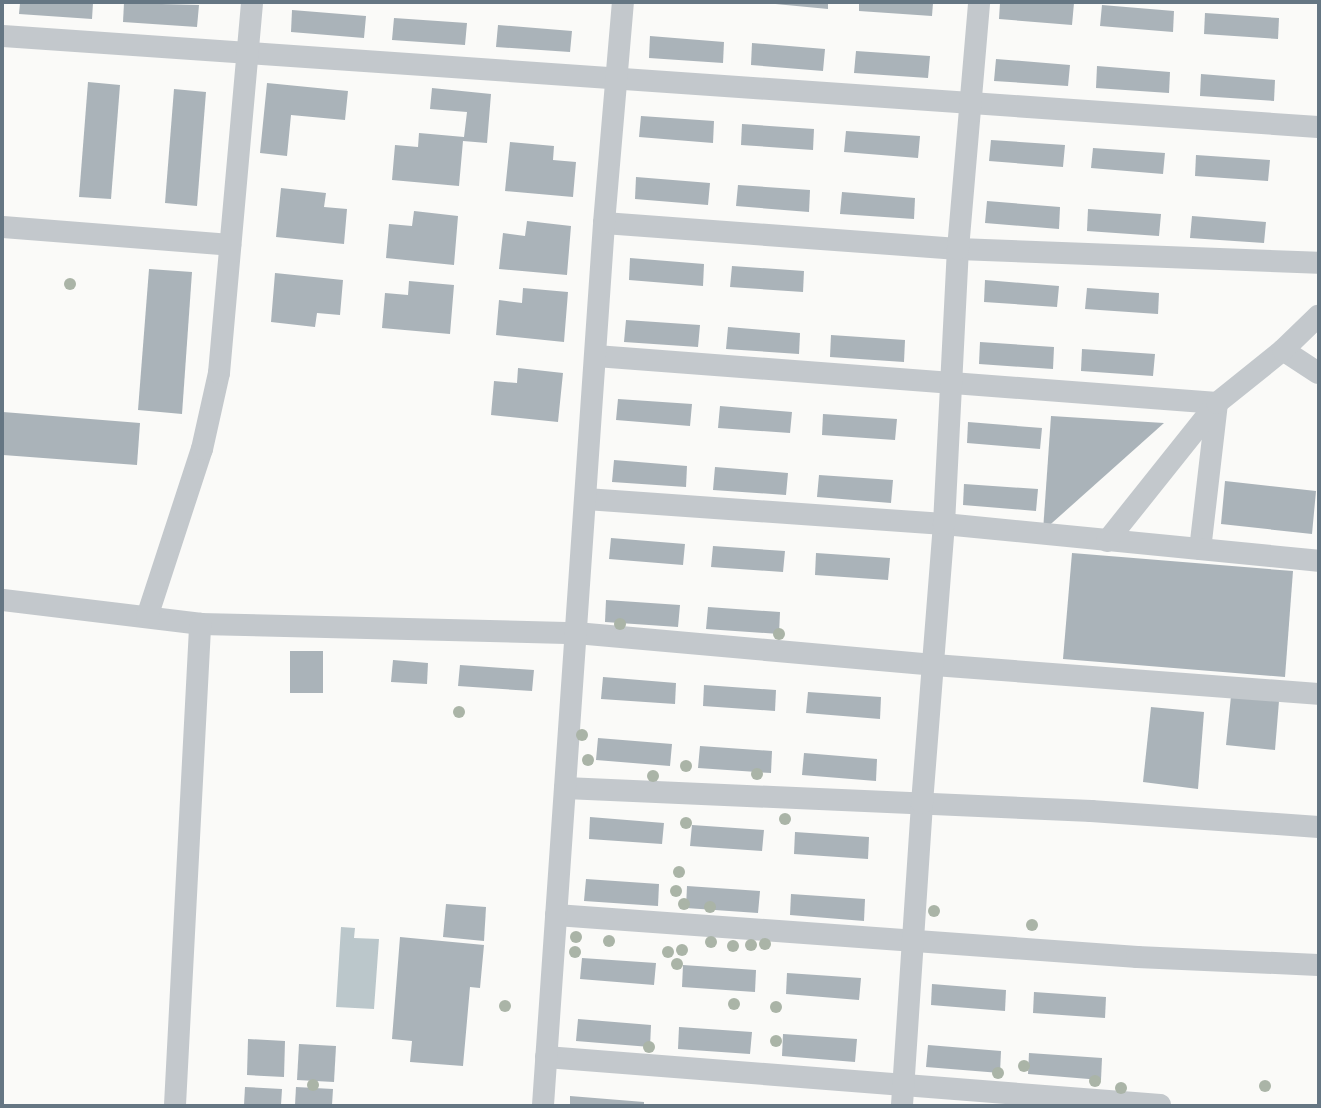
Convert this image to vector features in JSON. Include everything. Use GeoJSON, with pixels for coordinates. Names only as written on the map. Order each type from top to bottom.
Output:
{"type":"FeatureCollection","features":[{"type":"Feature","properties":{"kind":"street"},"geometry":{"type":"LineString","coordinates":[[146,617],[202,448],[213,409],[219,372],[252,3]]}},
{"type":"Feature","properties":{"kind":"street"},"geometry":{"type":"LineString","coordinates":[[543,1105],[604,224],[615,78],[623,3]]}},
{"type":"Feature","properties":{"kind":"street"},"geometry":{"type":"LineString","coordinates":[[902,1096],[914,941],[922,803],[944,524],[958,249],[979,3]]}},
{"type":"Feature","properties":{"kind":"street"},"geometry":{"type":"LineString","coordinates":[[3,36],[1318,127]]}},
{"type":"Feature","properties":{"kind":"street"},"geometry":{"type":"LineString","coordinates":[[604,224],[958,249],[1318,263]]}},
{"type":"Feature","properties":{"kind":"street"},"geometry":{"type":"LineString","coordinates":[[3,227],[230,245]]}},
{"type":"Feature","properties":{"kind":"street"},"geometry":{"type":"LineString","coordinates":[[1107,541],[1217,403],[1283,350],[1318,316]]}},
{"type":"Feature","properties":{"kind":"street"},"geometry":{"type":"LineString","coordinates":[[1283,350],[1318,373]]}},
{"type":"Feature","properties":{"kind":"street"},"geometry":{"type":"LineString","coordinates":[[596,356],[1217,403]]}},
{"type":"Feature","properties":{"kind":"street"},"geometry":{"type":"LineString","coordinates":[[1200,549],[1217,403]]}},
{"type":"Feature","properties":{"kind":"street"},"geometry":{"type":"LineString","coordinates":[[586,499],[944,524],[1318,561]]}},
{"type":"Feature","properties":{"kind":"street"},"geometry":{"type":"LineString","coordinates":[[3,600],[200,624],[576,633],[934,665],[1318,694]]}},
{"type":"Feature","properties":{"kind":"street"},"geometry":{"type":"LineString","coordinates":[[175,1105],[200,624]]}},
{"type":"Feature","properties":{"kind":"street"},"geometry":{"type":"LineString","coordinates":[[565,788],[1091,810],[1318,827]]}},
{"type":"Feature","properties":{"kind":"street"},"geometry":{"type":"LineString","coordinates":[[556,915],[1137,957],[1318,965]]}},
{"type":"Feature","properties":{"kind":"street"},"geometry":{"type":"LineString","coordinates":[[546,1057],[902,1096],[1160,1105]]}},
{"type":"Feature","properties":{"kind":"shaded area"},"geometry":{"type":"Polygon","coordinates":[[[341,927],[355,928],[354,938],[379,939],[374,1009],[336,1007],[341,927]]]}},
{"type":"Feature","properties":{"kind":"building"},"geometry":{"type":"Polygon","coordinates":[[[20,3],[93,3],[92,19],[19,14],[20,3]]]}},
{"type":"Feature","properties":{"kind":"building"},"geometry":{"type":"Polygon","coordinates":[[[124,3],[199,5],[197,27],[123,22],[124,3]]]}},
{"type":"Feature","properties":{"kind":"building"},"geometry":{"type":"Polygon","coordinates":[[[765,3],[828,3],[828,9],[765,3]]]}},
{"type":"Feature","properties":{"kind":"building"},"geometry":{"type":"Polygon","coordinates":[[[859,3],[933,3],[932,16],[859,11],[859,3]]]}},
{"type":"Feature","properties":{"kind":"building"},"geometry":{"type":"Polygon","coordinates":[[[1000,3],[1074,3],[1072,25],[999,19],[1000,3]]]}},
{"type":"Feature","properties":{"kind":"building"},"geometry":{"type":"Polygon","coordinates":[[[1102,5],[1174,11],[1173,32],[1100,26],[1102,5]]]}},
{"type":"Feature","properties":{"kind":"building"},"geometry":{"type":"Polygon","coordinates":[[[292,10],[366,16],[364,38],[291,32],[292,10]]]}},
{"type":"Feature","properties":{"kind":"building"},"geometry":{"type":"Polygon","coordinates":[[[1205,13],[1279,18],[1278,39],[1204,34],[1205,13]]]}},
{"type":"Feature","properties":{"kind":"building"},"geometry":{"type":"Polygon","coordinates":[[[394,18],[467,23],[465,45],[392,40],[394,18]]]}},
{"type":"Feature","properties":{"kind":"building"},"geometry":{"type":"Polygon","coordinates":[[[498,25],[572,31],[570,52],[496,47],[498,25]]]}},
{"type":"Feature","properties":{"kind":"building"},"geometry":{"type":"Polygon","coordinates":[[[650,36],[724,42],[723,63],[649,58],[650,36]]]}},
{"type":"Feature","properties":{"kind":"building"},"geometry":{"type":"Polygon","coordinates":[[[752,43],[825,49],[823,71],[751,65],[752,43]]]}},
{"type":"Feature","properties":{"kind":"building"},"geometry":{"type":"Polygon","coordinates":[[[856,51],[930,56],[928,78],[854,73],[856,51]]]}},
{"type":"Feature","properties":{"kind":"building"},"geometry":{"type":"Polygon","coordinates":[[[996,59],[1070,65],[1068,86],[994,81],[996,59]]]}},
{"type":"Feature","properties":{"kind":"building"},"geometry":{"type":"Polygon","coordinates":[[[1097,66],[1170,72],[1169,93],[1096,88],[1097,66]]]}},
{"type":"Feature","properties":{"kind":"building"},"geometry":{"type":"Polygon","coordinates":[[[1201,74],[1275,80],[1274,101],[1200,96],[1201,74]]]}},
{"type":"Feature","properties":{"kind":"building"},"geometry":{"type":"Polygon","coordinates":[[[88,82],[120,85],[111,199],[79,197],[88,82]]]}},
{"type":"Feature","properties":{"kind":"building"},"geometry":{"type":"Polygon","coordinates":[[[267,83],[348,91],[345,120],[291,115],[287,156],[260,153],[267,83]]]}},
{"type":"Feature","properties":{"kind":"building"},"geometry":{"type":"Polygon","coordinates":[[[432,88],[491,94],[487,143],[463,141],[459,186],[392,180],[395,145],[418,147],[419,133],[464,137],[467,112],[430,109],[432,88]]]}},
{"type":"Feature","properties":{"kind":"building"},"geometry":{"type":"Polygon","coordinates":[[[174,89],[206,92],[197,206],[165,203],[174,89]]]}},
{"type":"Feature","properties":{"kind":"building"},"geometry":{"type":"Polygon","coordinates":[[[641,116],[714,121],[713,143],[639,137],[641,116]]]}},
{"type":"Feature","properties":{"kind":"building"},"geometry":{"type":"Polygon","coordinates":[[[742,124],[814,129],[813,150],[741,145],[742,124]]]}},
{"type":"Feature","properties":{"kind":"building"},"geometry":{"type":"Polygon","coordinates":[[[846,131],[920,136],[918,158],[844,152],[846,131]]]}},
{"type":"Feature","properties":{"kind":"building"},"geometry":{"type":"Polygon","coordinates":[[[991,140],[1065,145],[1063,167],[989,161],[991,140]]]}},
{"type":"Feature","properties":{"kind":"building"},"geometry":{"type":"Polygon","coordinates":[[[510,142],[554,146],[553,160],[576,162],[573,197],[505,191],[510,142]]]}},
{"type":"Feature","properties":{"kind":"building"},"geometry":{"type":"Polygon","coordinates":[[[1093,148],[1165,153],[1163,174],[1091,168],[1093,148]]]}},
{"type":"Feature","properties":{"kind":"building"},"geometry":{"type":"Polygon","coordinates":[[[1196,155],[1270,160],[1268,181],[1195,176],[1196,155]]]}},
{"type":"Feature","properties":{"kind":"building"},"geometry":{"type":"Polygon","coordinates":[[[636,177],[710,183],[708,205],[635,199],[636,177]]]}},
{"type":"Feature","properties":{"kind":"building"},"geometry":{"type":"Polygon","coordinates":[[[738,185],[810,190],[809,212],[736,206],[738,185]]]}},
{"type":"Feature","properties":{"kind":"building"},"geometry":{"type":"Polygon","coordinates":[[[281,188],[326,193],[324,207],[347,209],[344,244],[276,237],[281,188]]]}},
{"type":"Feature","properties":{"kind":"building"},"geometry":{"type":"Polygon","coordinates":[[[842,192],[915,198],[914,219],[840,214],[842,192]]]}},
{"type":"Feature","properties":{"kind":"building"},"geometry":{"type":"Polygon","coordinates":[[[987,201],[1060,207],[1059,229],[985,223],[987,201]]]}},
{"type":"Feature","properties":{"kind":"building"},"geometry":{"type":"Polygon","coordinates":[[[1088,209],[1161,214],[1159,236],[1087,231],[1088,209]]]}},
{"type":"Feature","properties":{"kind":"building"},"geometry":{"type":"Polygon","coordinates":[[[414,211],[458,216],[454,265],[386,258],[389,224],[412,226],[414,211]]]}},
{"type":"Feature","properties":{"kind":"building"},"geometry":{"type":"Polygon","coordinates":[[[1192,216],[1266,222],[1264,243],[1190,238],[1192,216]]]}},
{"type":"Feature","properties":{"kind":"building"},"geometry":{"type":"Polygon","coordinates":[[[527,221],[571,226],[567,275],[499,269],[503,233],[525,236],[527,221]]]}},
{"type":"Feature","properties":{"kind":"building"},"geometry":{"type":"Polygon","coordinates":[[[630,258],[704,264],[703,286],[629,280],[630,258]]]}},
{"type":"Feature","properties":{"kind":"building"},"geometry":{"type":"Polygon","coordinates":[[[732,266],[804,271],[803,292],[730,287],[732,266]]]}},
{"type":"Feature","properties":{"kind":"building"},"geometry":{"type":"Polygon","coordinates":[[[149,269],[192,272],[182,414],[138,410],[149,269]]]}},
{"type":"Feature","properties":{"kind":"building"},"geometry":{"type":"Polygon","coordinates":[[[275,273],[343,280],[340,315],[317,313],[315,327],[271,322],[275,273]]]}},
{"type":"Feature","properties":{"kind":"building"},"geometry":{"type":"Polygon","coordinates":[[[985,280],[1059,286],[1057,307],[984,302],[985,280]]]}},
{"type":"Feature","properties":{"kind":"building"},"geometry":{"type":"Polygon","coordinates":[[[409,281],[454,285],[450,334],[382,328],[385,293],[408,295],[409,281]]]}},
{"type":"Feature","properties":{"kind":"building"},"geometry":{"type":"Polygon","coordinates":[[[523,288],[568,292],[564,342],[496,335],[499,300],[522,303],[523,288]]]}},
{"type":"Feature","properties":{"kind":"building"},"geometry":{"type":"Polygon","coordinates":[[[1087,288],[1159,293],[1158,314],[1085,309],[1087,288]]]}},
{"type":"Feature","properties":{"kind":"building"},"geometry":{"type":"Polygon","coordinates":[[[626,320],[700,325],[698,347],[624,342],[626,320]]]}},
{"type":"Feature","properties":{"kind":"building"},"geometry":{"type":"Polygon","coordinates":[[[728,327],[800,333],[799,354],[726,349],[728,327]]]}},
{"type":"Feature","properties":{"kind":"building"},"geometry":{"type":"Polygon","coordinates":[[[831,335],[905,340],[904,362],[830,357],[831,335]]]}},
{"type":"Feature","properties":{"kind":"building"},"geometry":{"type":"Polygon","coordinates":[[[980,342],[1054,347],[1053,369],[979,364],[980,342]]]}},
{"type":"Feature","properties":{"kind":"building"},"geometry":{"type":"Polygon","coordinates":[[[1082,349],[1155,354],[1153,376],[1081,371],[1082,349]]]}},
{"type":"Feature","properties":{"kind":"building"},"geometry":{"type":"Polygon","coordinates":[[[518,368],[563,373],[558,422],[491,415],[494,381],[517,383],[518,368]]]}},
{"type":"Feature","properties":{"kind":"building"},"geometry":{"type":"Polygon","coordinates":[[[618,399],[692,404],[690,426],[616,420],[618,399]]]}},
{"type":"Feature","properties":{"kind":"building"},"geometry":{"type":"Polygon","coordinates":[[[720,406],[792,412],[790,433],[718,428],[720,406]]]}},
{"type":"Feature","properties":{"kind":"building"},"geometry":{"type":"Polygon","coordinates":[[[3,412],[140,423],[137,465],[3,455],[3,412]]]}},
{"type":"Feature","properties":{"kind":"building"},"geometry":{"type":"Polygon","coordinates":[[[823,414],[897,419],[895,440],[822,435],[823,414]]]}},
{"type":"Feature","properties":{"kind":"building"},"geometry":{"type":"Polygon","coordinates":[[[1051,416],[1164,423],[1043,531],[1051,416]]]}},
{"type":"Feature","properties":{"kind":"building"},"geometry":{"type":"Polygon","coordinates":[[[968,422],[1042,428],[1040,449],[967,443],[968,422]]]}},
{"type":"Feature","properties":{"kind":"building"},"geometry":{"type":"Polygon","coordinates":[[[614,460],[687,466],[686,487],[612,482],[614,460]]]}},
{"type":"Feature","properties":{"kind":"building"},"geometry":{"type":"Polygon","coordinates":[[[715,467],[788,473],[786,495],[713,490],[715,467]]]}},
{"type":"Feature","properties":{"kind":"building"},"geometry":{"type":"Polygon","coordinates":[[[819,475],[893,480],[891,503],[817,497],[819,475]]]}},
{"type":"Feature","properties":{"kind":"building"},"geometry":{"type":"Polygon","coordinates":[[[1225,481],[1316,491],[1312,534],[1221,524],[1225,481]]]}},
{"type":"Feature","properties":{"kind":"building"},"geometry":{"type":"Polygon","coordinates":[[[964,484],[1038,489],[1036,511],[963,505],[964,484]]]}},
{"type":"Feature","properties":{"kind":"building"},"geometry":{"type":"Polygon","coordinates":[[[611,538],[685,544],[683,565],[609,559],[611,538]]]}},
{"type":"Feature","properties":{"kind":"building"},"geometry":{"type":"Polygon","coordinates":[[[713,546],[785,551],[783,572],[711,567],[713,546]]]}},
{"type":"Feature","properties":{"kind":"building"},"geometry":{"type":"Polygon","coordinates":[[[816,553],[890,558],[888,580],[815,575],[816,553]]]}},
{"type":"Feature","properties":{"kind":"building"},"geometry":{"type":"Polygon","coordinates":[[[1072,553],[1293,571],[1285,677],[1063,659],[1072,553]]]}},
{"type":"Feature","properties":{"kind":"building"},"geometry":{"type":"Polygon","coordinates":[[[606,600],[680,605],[678,627],[605,622],[606,600]]]}},
{"type":"Feature","properties":{"kind":"building"},"geometry":{"type":"Polygon","coordinates":[[[708,607],[780,612],[779,634],[706,629],[708,607]]]}},
{"type":"Feature","properties":{"kind":"building"},"geometry":{"type":"Polygon","coordinates":[[[290,651],[323,651],[323,693],[290,693],[290,651]]]}},
{"type":"Feature","properties":{"kind":"building"},"geometry":{"type":"Polygon","coordinates":[[[393,660],[428,663],[427,684],[391,682],[393,660]]]}},
{"type":"Feature","properties":{"kind":"building"},"geometry":{"type":"Polygon","coordinates":[[[460,665],[534,670],[532,691],[458,686],[460,665]]]}},
{"type":"Feature","properties":{"kind":"building"},"geometry":{"type":"Polygon","coordinates":[[[603,677],[676,683],[675,704],[601,699],[603,677]]]}},
{"type":"Feature","properties":{"kind":"building"},"geometry":{"type":"Polygon","coordinates":[[[704,685],[776,690],[775,711],[703,706],[704,685]]]}},
{"type":"Feature","properties":{"kind":"building"},"geometry":{"type":"Polygon","coordinates":[[[808,692],[881,697],[880,719],[806,713],[808,692]]]}},
{"type":"Feature","properties":{"kind":"building"},"geometry":{"type":"Polygon","coordinates":[[[1231,696],[1279,701],[1275,750],[1226,745],[1231,696]]]}},
{"type":"Feature","properties":{"kind":"building"},"geometry":{"type":"Polygon","coordinates":[[[1151,707],[1204,712],[1198,789],[1143,782],[1151,707]]]}},
{"type":"Feature","properties":{"kind":"building"},"geometry":{"type":"Polygon","coordinates":[[[598,738],[672,744],[670,766],[596,760],[598,738]]]}},
{"type":"Feature","properties":{"kind":"building"},"geometry":{"type":"Polygon","coordinates":[[[700,746],[772,751],[771,773],[698,768],[700,746]]]}},
{"type":"Feature","properties":{"kind":"building"},"geometry":{"type":"Polygon","coordinates":[[[804,753],[877,759],[876,781],[802,775],[804,753]]]}},
{"type":"Feature","properties":{"kind":"building"},"geometry":{"type":"Polygon","coordinates":[[[590,817],[664,823],[662,844],[589,839],[590,817]]]}},
{"type":"Feature","properties":{"kind":"building"},"geometry":{"type":"Polygon","coordinates":[[[692,825],[764,830],[762,851],[690,846],[692,825]]]}},
{"type":"Feature","properties":{"kind":"building"},"geometry":{"type":"Polygon","coordinates":[[[795,832],[869,837],[868,859],[794,854],[795,832]]]}},
{"type":"Feature","properties":{"kind":"building"},"geometry":{"type":"Polygon","coordinates":[[[586,879],[659,884],[658,906],[584,901],[586,879]]]}},
{"type":"Feature","properties":{"kind":"building"},"geometry":{"type":"Polygon","coordinates":[[[687,886],[760,891],[758,913],[686,908],[687,886]]]}},
{"type":"Feature","properties":{"kind":"building"},"geometry":{"type":"Polygon","coordinates":[[[791,894],[865,899],[864,921],[790,915],[791,894]]]}},
{"type":"Feature","properties":{"kind":"building"},"geometry":{"type":"Polygon","coordinates":[[[446,904],[486,907],[484,941],[443,937],[446,904]]]}},
{"type":"Feature","properties":{"kind":"building"},"geometry":{"type":"Polygon","coordinates":[[[400,937],[484,945],[480,988],[470,987],[463,1066],[410,1062],[412,1041],[392,1039],[400,937]]]}},
{"type":"Feature","properties":{"kind":"building"},"geometry":{"type":"Polygon","coordinates":[[[582,958],[656,963],[654,985],[580,979],[582,958]]]}},
{"type":"Feature","properties":{"kind":"building"},"geometry":{"type":"Polygon","coordinates":[[[683,965],[756,970],[755,992],[682,987],[683,965]]]}},
{"type":"Feature","properties":{"kind":"building"},"geometry":{"type":"Polygon","coordinates":[[[787,973],[861,978],[859,1000],[786,994],[787,973]]]}},
{"type":"Feature","properties":{"kind":"building"},"geometry":{"type":"Polygon","coordinates":[[[932,984],[1006,990],[1005,1011],[931,1005],[932,984]]]}},
{"type":"Feature","properties":{"kind":"building"},"geometry":{"type":"Polygon","coordinates":[[[1034,992],[1106,997],[1105,1018],[1033,1013],[1034,992]]]}},
{"type":"Feature","properties":{"kind":"building"},"geometry":{"type":"Polygon","coordinates":[[[578,1019],[651,1025],[650,1047],[576,1041],[578,1019]]]}},
{"type":"Feature","properties":{"kind":"building"},"geometry":{"type":"Polygon","coordinates":[[[679,1027],[752,1032],[750,1054],[678,1049],[679,1027]]]}},
{"type":"Feature","properties":{"kind":"building"},"geometry":{"type":"Polygon","coordinates":[[[783,1034],[857,1039],[855,1062],[782,1056],[783,1034]]]}},
{"type":"Feature","properties":{"kind":"building"},"geometry":{"type":"Polygon","coordinates":[[[248,1039],[285,1041],[284,1077],[247,1075],[248,1039]]]}},
{"type":"Feature","properties":{"kind":"building"},"geometry":{"type":"Polygon","coordinates":[[[299,1044],[336,1046],[334,1082],[297,1080],[299,1044]]]}},
{"type":"Feature","properties":{"kind":"building"},"geometry":{"type":"Polygon","coordinates":[[[928,1045],[1001,1051],[1000,1073],[926,1067],[928,1045]]]}},
{"type":"Feature","properties":{"kind":"building"},"geometry":{"type":"Polygon","coordinates":[[[1029,1053],[1102,1058],[1101,1080],[1028,1074],[1029,1053]]]}},
{"type":"Feature","properties":{"kind":"building"},"geometry":{"type":"Polygon","coordinates":[[[245,1087],[282,1089],[281,1105],[244,1105],[245,1087]]]}},
{"type":"Feature","properties":{"kind":"building"},"geometry":{"type":"Polygon","coordinates":[[[296,1087],[333,1089],[332,1105],[295,1105],[296,1087]]]}},
{"type":"Feature","properties":{"kind":"building"},"geometry":{"type":"Polygon","coordinates":[[[570,1096],[644,1102],[644,1105],[570,1105],[570,1096]]]}}]}
